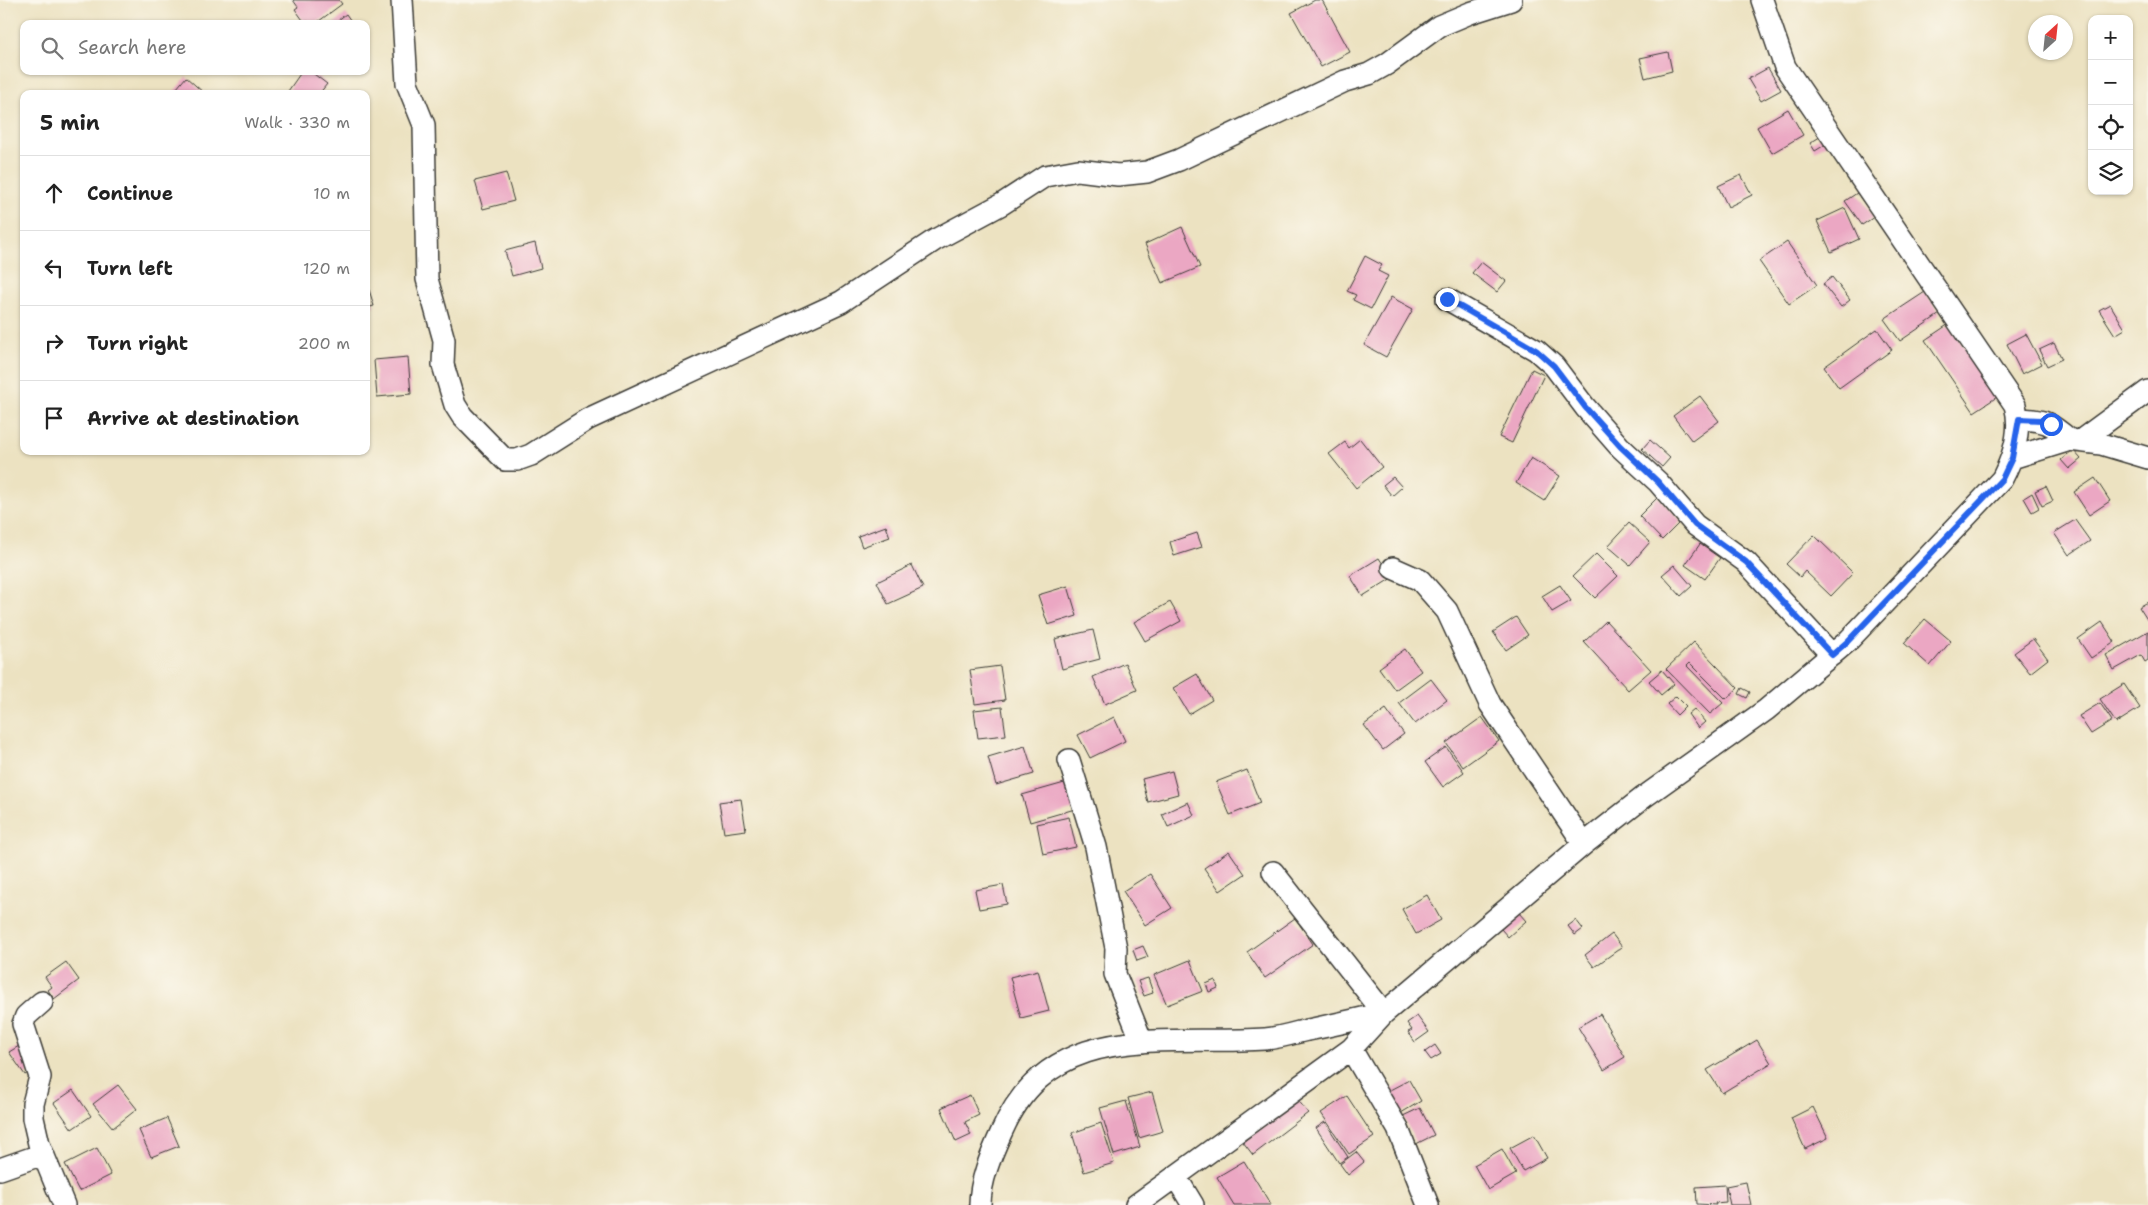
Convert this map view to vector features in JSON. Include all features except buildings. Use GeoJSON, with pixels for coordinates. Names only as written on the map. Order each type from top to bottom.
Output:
{"type":"FeatureCollection","features":[{"type":"Feature","properties":{"kind":"street"},"geometry":{"type":"LineString","coordinates":[[402,0],[406,83],[424,125],[427,279],[444,340],[444,365],[455,405],[462,416],[505,460],[517,460],[531,455],[588,419],[841,302],[934,240],[1002,204],[1045,176],[1078,170],[1118,175],[1137,173],[1179,160],[1345,81],[1369,74],[1387,64],[1438,26],[1510,0]]}},
{"type":"Feature","properties":{"kind":"street"},"geometry":{"type":"LineString","coordinates":[[1136,1205],[1351,1049],[1384,1013],[1584,844],[1644,797],[1766,710],[1832,655],[1847,642],[2002,479],[2012,458],[2019,419],[2015,404],[1785,67],[1762,0]]}},
{"type":"Feature","properties":{"kind":"street"},"geometry":{"type":"LineString","coordinates":[[1447,299],[1536,350],[1554,366],[1590,414],[1658,482],[1695,525],[1746,562],[1832,655]]}},
{"type":"Feature","properties":{"kind":"street"},"geometry":{"type":"LineString","coordinates":[[2012,458],[2075,440],[2148,391]]}},
{"type":"Feature","properties":{"kind":"street"},"geometry":{"type":"LineString","coordinates":[[2019,419],[2040,420],[2051,424],[2075,440],[2101,444],[2148,458]]}},
{"type":"Feature","properties":{"kind":"street"},"geometry":{"type":"LineString","coordinates":[[1393,568],[1420,580],[1447,611],[1490,704],[1584,844]]}},
{"type":"Feature","properties":{"kind":"street"},"geometry":{"type":"LineString","coordinates":[[1069,760],[1096,846],[1116,948],[1115,974],[1142,1042]]}},
{"type":"Feature","properties":{"kind":"street"},"geometry":{"type":"LineString","coordinates":[[1273,872],[1384,1013]]}},
{"type":"Feature","properties":{"kind":"street"},"geometry":{"type":"LineString","coordinates":[[42,1002],[26,1016],[23,1024],[40,1077],[33,1104],[33,1118],[43,1154],[64,1205]]}},
{"type":"Feature","properties":{"kind":"street"},"geometry":{"type":"LineString","coordinates":[[980,1205],[990,1158],[1008,1116],[1029,1088],[1051,1067],[1086,1050],[1118,1043],[1267,1039],[1384,1013]]}},
{"type":"Feature","properties":{"kind":"street"},"geometry":{"type":"LineString","coordinates":[[1351,1049],[1398,1129],[1428,1205]]}},
{"type":"Feature","properties":{"kind":"street"},"geometry":{"type":"LineString","coordinates":[[0,1169],[43,1154]]}},
{"type":"Feature","properties":{"kind":"street"},"geometry":{"type":"LineString","coordinates":[[1176,1177],[1194,1205]]}},
{"type":"Feature","properties":{"kind":"route"},"geometry":{"type":"LineString","coordinates":[[1447,299],[1536,350],[1554,366],[1585,407],[1620,446],[1658,482],[1695,525],[1746,562],[1832,655],[1847,642],[2002,479],[2012,458],[2019,419],[2040,420],[2051,424]]}}]}
